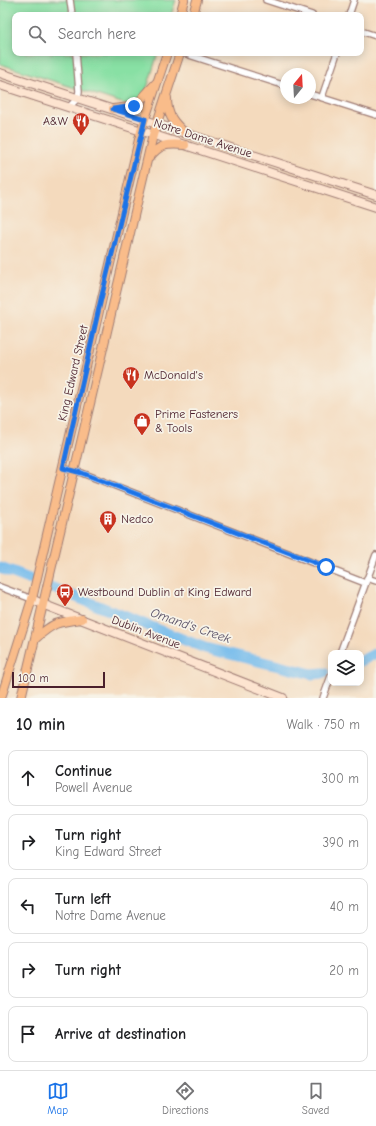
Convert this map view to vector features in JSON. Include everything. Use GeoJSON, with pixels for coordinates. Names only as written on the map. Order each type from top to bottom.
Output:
{"type":"FeatureCollection","features":[{"type":"Feature","properties":{"kind":"main road"},"geometry":{"type":"LineString","coordinates":[[181,12],[184,0]]}},
{"type":"Feature","properties":{"kind":"main road"},"geometry":{"type":"LineString","coordinates":[[193,12],[197,0]]}},
{"type":"Feature","properties":{"kind":"main road","name":"King Edward Street"},"geometry":{"type":"LineString","coordinates":[[1,698],[32,599],[141,131],[166,56]]}},
{"type":"Feature","properties":{"kind":"main road","name":"King Edward Street"},"geometry":{"type":"LineString","coordinates":[[21,698],[153,135],[179,56]]}},
{"type":"Feature","properties":{"kind":"main road","name":"Notre Dame Avenue"},"geometry":{"type":"LineString","coordinates":[[0,73],[376,195]]}},
{"type":"Feature","properties":{"kind":"main road"},"geometry":{"type":"LineString","coordinates":[[113,109],[136,105],[158,81]]}},
{"type":"Feature","properties":{"kind":"main road","name":"Notre Dame Avenue"},"geometry":{"type":"LineString","coordinates":[[0,85],[376,207]]}},
{"type":"Feature","properties":{"kind":"main road"},"geometry":{"type":"LineString","coordinates":[[168,90],[168,111],[174,123],[185,133]]}},
{"type":"Feature","properties":{"kind":"main road"},"geometry":{"type":"LineString","coordinates":[[147,160],[155,150],[160,147],[169,144],[185,145]]}},
{"type":"Feature","properties":{"kind":"main road"},"geometry":{"type":"LineString","coordinates":[[80,392],[92,395]]}},
{"type":"Feature","properties":{"kind":"main road"},"geometry":{"type":"LineString","coordinates":[[48,532],[60,534]]}},
{"type":"Feature","properties":{"kind":"main road","name":"Dublin Avenue"},"geometry":{"type":"LineString","coordinates":[[32,599],[283,698]]}},
{"type":"Feature","properties":{"kind":"main road"},"geometry":{"type":"LineString","coordinates":[[35,639],[52,625],[63,621],[82,620]]}},
{"type":"Feature","properties":{"kind":"street"},"geometry":{"type":"LineString","coordinates":[[70,0],[72,12]]}},
{"type":"Feature","properties":{"kind":"street"},"geometry":{"type":"LineString","coordinates":[[266,0],[303,12]]}},
{"type":"Feature","properties":{"kind":"street"},"geometry":{"type":"LineString","coordinates":[[350,12],[354,0]]}},
{"type":"Feature","properties":{"kind":"street"},"geometry":{"type":"LineString","coordinates":[[364,32],[376,36]]}},
{"type":"Feature","properties":{"kind":"street"},"geometry":{"type":"LineString","coordinates":[[69,107],[78,98],[79,89],[76,56]]}},
{"type":"Feature","properties":{"kind":"street"},"geometry":{"type":"LineString","coordinates":[[192,56],[280,84]]}},
{"type":"Feature","properties":{"kind":"street"},"geometry":{"type":"LineString","coordinates":[[322,97],[335,56]]}},
{"type":"Feature","properties":{"kind":"street"},"geometry":{"type":"LineString","coordinates":[[316,96],[376,115]]}},
{"type":"Feature","properties":{"kind":"street"},"geometry":{"type":"LineString","coordinates":[[63,468],[366,580],[376,581]]}},
{"type":"Feature","properties":{"kind":"street"},"geometry":{"type":"LineString","coordinates":[[341,650],[376,555]]}},
{"type":"Feature","properties":{"kind":"street","name":"Dublin Avenue"},"geometry":{"type":"LineString","coordinates":[[0,587],[32,599]]}},
{"type":"Feature","properties":{"kind":"street"},"geometry":{"type":"LineString","coordinates":[[323,698],[328,684]]}},
{"type":"Feature","properties":{"kind":"green space"},"geometry":{"type":"Polygon","coordinates":[[[0,0],[176,0],[172,12],[12,12],[12,56],[157,56],[142,104],[134,107],[0,64],[0,0]]]}},
{"type":"Feature","properties":{"kind":"waterway","name":"Omand's Creek"},"geometry":{"type":"LineString","coordinates":[[0,568],[29,579]]}},
{"type":"Feature","properties":{"kind":"waterway","name":"Omand's Creek"},"geometry":{"type":"LineString","coordinates":[[53,588],[205,648],[312,674],[324,673]]}},
{"type":"Feature","properties":{"kind":"waterway","name":"Omand's Creek"},"geometry":{"type":"LineString","coordinates":[[364,659],[376,653]]}},
{"type":"Feature","properties":{"kind":"place","name":"A&W"},"geometry":{"type":"Point","coordinates":[81,136]}},
{"type":"Feature","properties":{"kind":"place","name":"McDonald's"},"geometry":{"type":"Point","coordinates":[131,390]}},
{"type":"Feature","properties":{"kind":"place","name":"Prime Fasteners & Tools"},"geometry":{"type":"Point","coordinates":[142,436]}},
{"type":"Feature","properties":{"kind":"place","name":"Nedco"},"geometry":{"type":"Point","coordinates":[108,534]}},
{"type":"Feature","properties":{"kind":"place","name":"Westbound Dublin at King Edward"},"geometry":{"type":"Point","coordinates":[65,607]}},
{"type":"Feature","properties":{"kind":"route"},"geometry":{"type":"LineString","coordinates":[[134,106],[122,109],[113,109],[145,119],[101,299],[63,468],[82,473],[326,567]]}}]}
